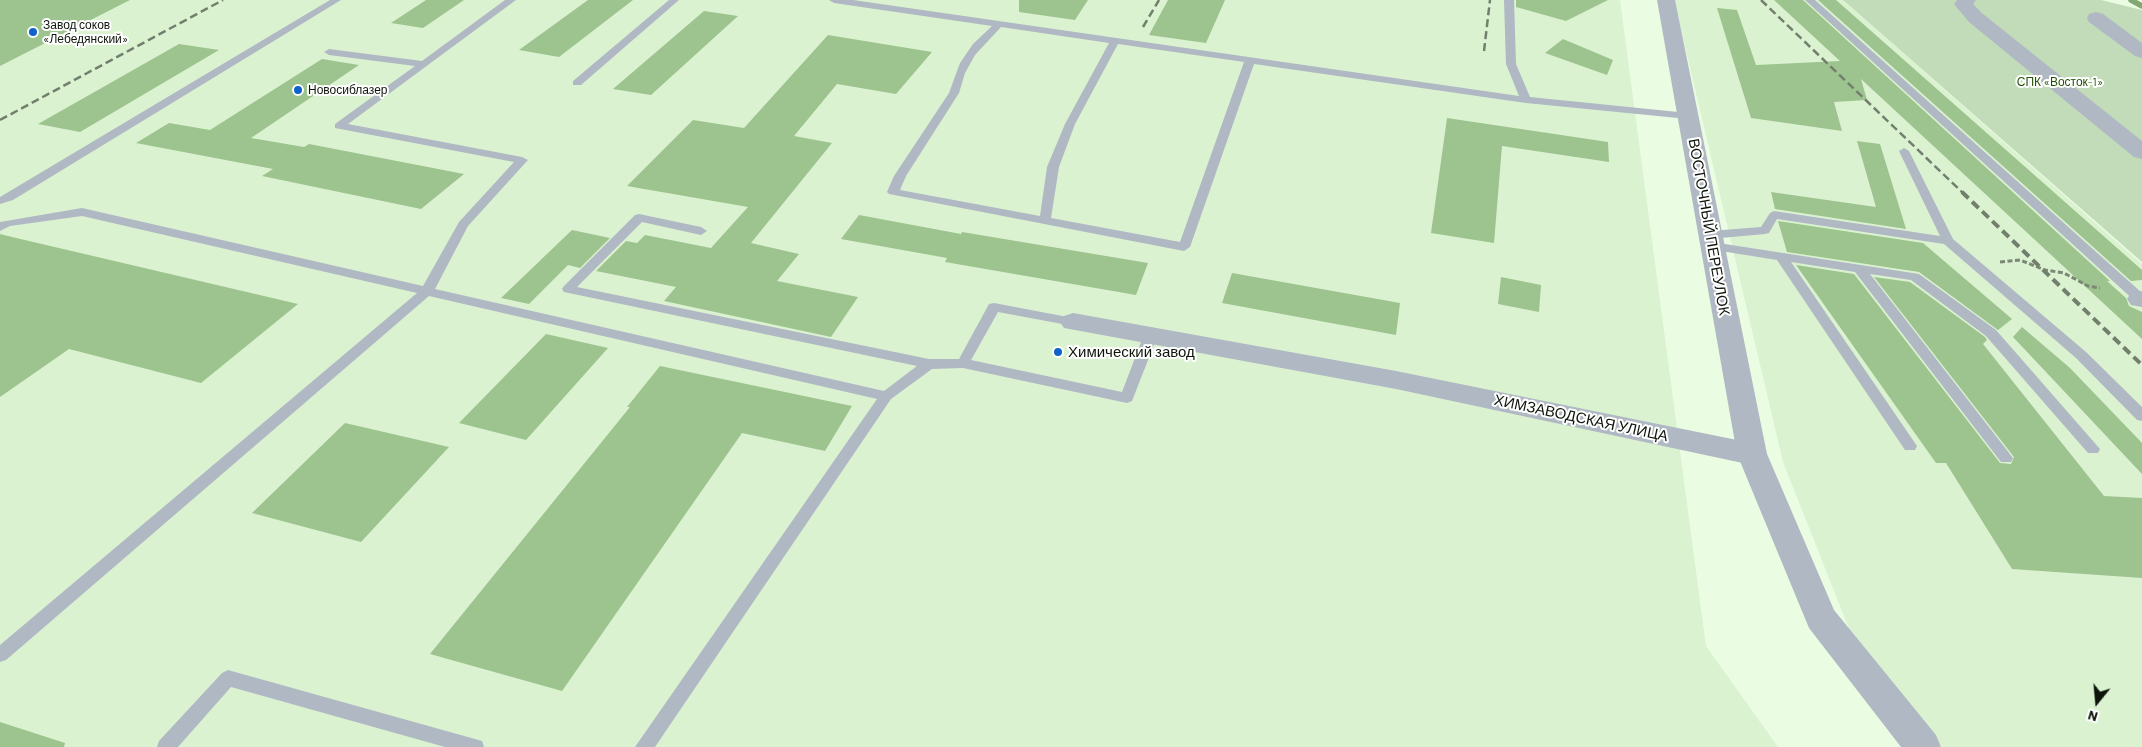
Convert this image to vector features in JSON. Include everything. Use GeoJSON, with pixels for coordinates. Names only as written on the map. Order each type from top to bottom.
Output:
{"type":"FeatureCollection","features":[{"type":"Feature","properties":{"kind":"street","name":"ВОСТОЧНЫЙ ПЕРЕУЛОК"},"geometry":{"type":"LineString","coordinates":[[1666,0],[1752,454]]}},
{"type":"Feature","properties":{"kind":"street"},"geometry":{"type":"LineString","coordinates":[[1968,0],[1964,4],[1976,18],[2142,152]]}},
{"type":"Feature","properties":{"kind":"street"},"geometry":{"type":"LineString","coordinates":[[2096,18],[2142,52]]}},
{"type":"Feature","properties":{"kind":"street","name":"ХИМЗАВОДСКАЯ УЛИЦА"},"geometry":{"type":"LineString","coordinates":[[1073,322],[1396,380],[1752,454]]}},
{"type":"Feature","properties":{"kind":"street"},"geometry":{"type":"LineString","coordinates":[[1752,454],[1821,618],[1923,747]]}},
{"type":"Feature","properties":{"kind":"lane"},"geometry":{"type":"LineString","coordinates":[[336,0],[4,199],[4,225],[82,212],[886,396]]}},
{"type":"Feature","properties":{"kind":"lane"},"geometry":{"type":"LineString","coordinates":[[0,655],[427,291],[464,225],[522,160],[339,126],[511,0]]}},
{"type":"Feature","properties":{"kind":"lane"},"geometry":{"type":"LineString","coordinates":[[577,83],[674,0]]}},
{"type":"Feature","properties":{"kind":"lane"},"geometry":{"type":"LineString","coordinates":[[834,0],[1526,100],[1688,116]]}},
{"type":"Feature","properties":{"kind":"lane"},"geometry":{"type":"LineString","coordinates":[[1509,0],[1511,64],[1526,100]]}},
{"type":"Feature","properties":{"kind":"lane"},"geometry":{"type":"LineString","coordinates":[[1810,0],[2139,297]]}},
{"type":"Feature","properties":{"kind":"lane"},"geometry":{"type":"LineString","coordinates":[[999,24],[981,39],[957,78],[954,93],[900,176],[893,192],[1184,247],[1250,60]]}},
{"type":"Feature","properties":{"kind":"lane"},"geometry":{"type":"LineString","coordinates":[[1046,221],[1053,166],[1070,124],[1115,40]]}},
{"type":"Feature","properties":{"kind":"lane"},"geometry":{"type":"LineString","coordinates":[[329,52],[424,64]]}},
{"type":"Feature","properties":{"kind":"lane"},"geometry":{"type":"LineString","coordinates":[[1904,151],[1948,241],[2081,355],[2142,416]]}},
{"type":"Feature","properties":{"kind":"lane"},"geometry":{"type":"LineString","coordinates":[[1711,240],[1765,230],[1774,215],[1948,241]]}},
{"type":"Feature","properties":{"kind":"lane"},"geometry":{"type":"LineString","coordinates":[[701,231],[639,218],[568,290],[929,364],[963,363],[1127,398],[1150,337]]}},
{"type":"Feature","properties":{"kind":"lane"},"geometry":{"type":"LineString","coordinates":[[1711,240],[1781,256],[1916,277],[1991,332],[2093,449]]}},
{"type":"Feature","properties":{"kind":"lane"},"geometry":{"type":"LineString","coordinates":[[1781,256],[1910,446]]}},
{"type":"Feature","properties":{"kind":"lane"},"geometry":{"type":"LineString","coordinates":[[1858,267],[2006,458]]}},
{"type":"Feature","properties":{"kind":"lane"},"geometry":{"type":"LineString","coordinates":[[963,363],[994,307],[1073,322]]}},
{"type":"Feature","properties":{"kind":"lane"},"geometry":{"type":"LineString","coordinates":[[644,747],[886,396],[929,364]]}},
{"type":"Feature","properties":{"kind":"lane"},"geometry":{"type":"LineString","coordinates":[[166,747],[228,678],[474,747]]}},
{"type":"Feature","properties":{"kind":"path"},"geometry":{"type":"LineString","coordinates":[[2020,260],[2045,270],[2064,273],[2088,286],[2139,297]]}},
{"type":"Feature","properties":{"kind":"shaded area"},"geometry":{"type":"Polygon","coordinates":[[[0,0],[1620,0],[1706,646],[1778,747],[0,747],[0,0]]]}},
{"type":"Feature","properties":{"kind":"shaded area"},"geometry":{"type":"Polygon","coordinates":[[[1674,0],[1843,0],[2142,264],[2142,747],[1942,747],[1853,639],[1783,462],[1674,0]]]}},
{"type":"Feature","properties":{"kind":"green space","name":"СПК «Восток-1»"},"geometry":{"type":"Polygon","coordinates":[[[1843,0],[2101,0],[2142,10],[2142,262],[1843,0]]]}},
{"type":"Feature","properties":{"kind":"building","name":"Завод соков «Лебедянский»"},"geometry":{"type":"Polygon","coordinates":[[[0,0],[130,0],[0,66],[0,0]]]}},
{"type":"Feature","properties":{"kind":"building"},"geometry":{"type":"Polygon","coordinates":[[[426,0],[464,0],[423,28],[391,23],[426,0]]]}},
{"type":"Feature","properties":{"kind":"building"},"geometry":{"type":"Polygon","coordinates":[[[588,0],[633,0],[559,57],[519,50],[588,0]]]}},
{"type":"Feature","properties":{"kind":"building"},"geometry":{"type":"Polygon","coordinates":[[[1019,0],[1088,0],[1075,20],[1019,12],[1019,0]]]}},
{"type":"Feature","properties":{"kind":"building"},"geometry":{"type":"Polygon","coordinates":[[[1168,0],[1225,0],[1206,43],[1149,35],[1168,0]]]}},
{"type":"Feature","properties":{"kind":"building"},"geometry":{"type":"Polygon","coordinates":[[[1516,0],[1608,0],[1566,21],[1516,7],[1516,0]]]}},
{"type":"Feature","properties":{"kind":"building"},"geometry":{"type":"Polygon","coordinates":[[[1774,0],[1803,0],[2110,281],[2107,281],[2126,298],[2129,306],[2142,312],[2142,339],[1861,79],[1867,100],[1834,102],[1842,131],[1751,118],[1717,8],[1737,10],[1756,65],[1840,61],[1774,0]]]}},
{"type":"Feature","properties":{"kind":"building"},"geometry":{"type":"Polygon","coordinates":[[[1818,0],[1836,0],[2142,270],[2142,280],[2131,281],[1818,0]]]}},
{"type":"Feature","properties":{"kind":"building"},"geometry":{"type":"Polygon","coordinates":[[[704,11],[738,16],[651,95],[613,89],[704,11]]]}},
{"type":"Feature","properties":{"kind":"building"},"geometry":{"type":"Polygon","coordinates":[[[828,35],[932,52],[896,94],[837,84],[794,136],[832,143],[751,243],[799,254],[777,281],[858,297],[831,337],[664,301],[676,287],[596,271],[626,241],[637,243],[645,235],[711,248],[748,207],[627,186],[693,120],[744,128],[828,35]]]}},
{"type":"Feature","properties":{"kind":"building"},"geometry":{"type":"Polygon","coordinates":[[[1563,39],[1613,60],[1607,75],[1545,53],[1563,39]]]}},
{"type":"Feature","properties":{"kind":"building"},"geometry":{"type":"Polygon","coordinates":[[[179,44],[219,50],[80,132],[38,124],[179,44]]]}},
{"type":"Feature","properties":{"kind":"building"},"geometry":{"type":"Polygon","coordinates":[[[322,59],[359,65],[251,138],[304,147],[309,144],[464,174],[421,209],[262,176],[273,169],[136,143],[169,123],[210,130],[322,59]]]}},
{"type":"Feature","properties":{"kind":"building"},"geometry":{"type":"Polygon","coordinates":[[[1447,118],[1608,142],[1609,162],[1502,146],[1494,243],[1431,233],[1447,118]]]}},
{"type":"Feature","properties":{"kind":"building"},"geometry":{"type":"Polygon","coordinates":[[[1857,141],[1880,144],[1906,229],[1775,209],[1771,192],[1876,207],[1857,141]]]}},
{"type":"Feature","properties":{"kind":"building"},"geometry":{"type":"Polygon","coordinates":[[[859,215],[961,234],[962,232],[1148,263],[1136,295],[945,262],[947,258],[841,239],[859,215]]]}},
{"type":"Feature","properties":{"kind":"building"},"geometry":{"type":"Polygon","coordinates":[[[1778,221],[1923,243],[2012,319],[1998,330],[1919,272],[1787,252],[1778,221]]]}},
{"type":"Feature","properties":{"kind":"building"},"geometry":{"type":"Polygon","coordinates":[[[572,230],[610,238],[580,268],[568,265],[529,304],[501,298],[572,230]]]}},
{"type":"Feature","properties":{"kind":"building"},"geometry":{"type":"Polygon","coordinates":[[[0,234],[298,304],[201,383],[69,349],[0,397],[0,234]]]}},
{"type":"Feature","properties":{"kind":"building"},"geometry":{"type":"Polygon","coordinates":[[[1796,265],[1854,274],[2000,463],[2011,464],[2014,457],[1874,277],[1910,282],[1985,337],[1987,340],[1983,344],[2104,496],[2142,498],[2142,578],[2012,569],[1946,463],[1936,463],[1796,265]]]}},
{"type":"Feature","properties":{"kind":"building"},"geometry":{"type":"Polygon","coordinates":[[[1232,273],[1400,303],[1396,335],[1222,303],[1232,273]]]}},
{"type":"Feature","properties":{"kind":"building"},"geometry":{"type":"Polygon","coordinates":[[[1501,277],[1541,285],[1539,312],[1498,304],[1501,277]]]}},
{"type":"Feature","properties":{"kind":"building"},"geometry":{"type":"Polygon","coordinates":[[[2022,327],[2070,368],[2142,443],[2142,474],[2013,337],[2022,327]]]}},
{"type":"Feature","properties":{"kind":"building"},"geometry":{"type":"Polygon","coordinates":[[[546,334],[608,348],[526,440],[459,423],[546,334]]]}},
{"type":"Feature","properties":{"kind":"building"},"geometry":{"type":"Polygon","coordinates":[[[660,366],[852,406],[825,451],[742,433],[562,691],[430,654],[630,407],[627,407],[660,366]]]}},
{"type":"Feature","properties":{"kind":"building"},"geometry":{"type":"Polygon","coordinates":[[[345,423],[449,447],[361,542],[252,513],[345,423]]]}},
{"type":"Feature","properties":{"kind":"building"},"geometry":{"type":"Polygon","coordinates":[[[0,722],[65,743],[64,747],[0,747],[0,722]]]}},
{"type":"Feature","properties":{"kind":"waterway"},"geometry":{"type":"LineString","coordinates":[[2131,0],[2142,6]]}},
{"type":"Feature","properties":{"kind":"railway"},"geometry":{"type":"LineString","coordinates":[[0,120],[223,0]]}},
{"type":"Feature","properties":{"kind":"railway"},"geometry":{"type":"LineString","coordinates":[[1143,27],[1159,0]]}},
{"type":"Feature","properties":{"kind":"railway"},"geometry":{"type":"LineString","coordinates":[[1484,51],[1490,0]]}},
{"type":"Feature","properties":{"kind":"railway"},"geometry":{"type":"LineString","coordinates":[[1761,0],[1963,193]]}},
{"type":"Feature","properties":{"kind":"railway"},"geometry":{"type":"LineString","coordinates":[[1962,192],[2142,365]]}},
{"type":"Feature","properties":{"kind":"place","name":"Завод соков «Лебедянский»"},"geometry":{"type":"Point","coordinates":[33,32]}},
{"type":"Feature","properties":{"kind":"place","name":"Новосиблазер"},"geometry":{"type":"Point","coordinates":[298,90]}},
{"type":"Feature","properties":{"kind":"place","name":"Химический завод"},"geometry":{"type":"Point","coordinates":[1058,352]}}]}
